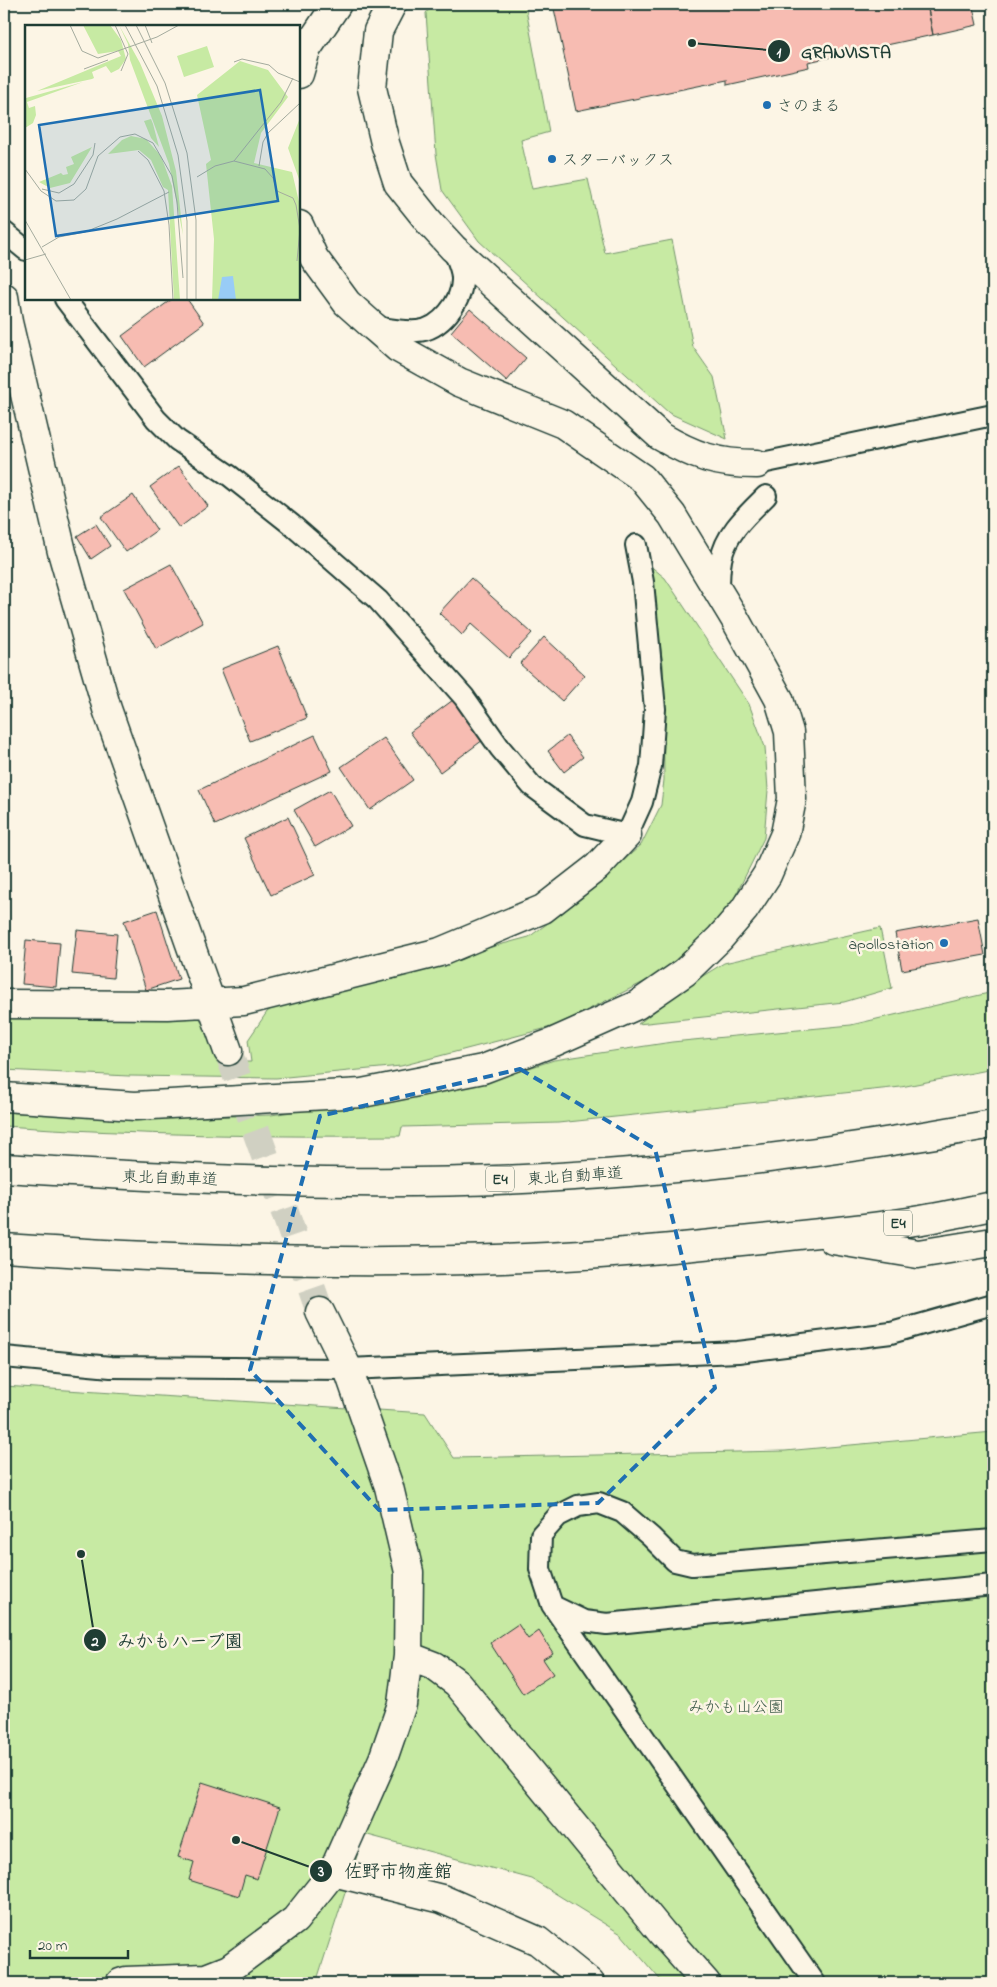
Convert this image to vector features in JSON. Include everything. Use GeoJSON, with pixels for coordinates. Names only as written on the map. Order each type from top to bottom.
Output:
{"type":"FeatureCollection","features":[{"type":"Feature","properties":{"kind":"main road"},"geometry":{"type":"LineString","coordinates":[[300,71],[306,50],[337,4]]}},
{"type":"Feature","properties":{"kind":"main road"},"geometry":{"type":"LineString","coordinates":[[392,4],[378,31],[372,88],[384,143],[398,183],[453,248],[660,436],[686,452],[713,460],[739,464],[757,464]]}},
{"type":"Feature","properties":{"kind":"main road"},"geometry":{"type":"LineString","coordinates":[[4,1097],[135,1106],[362,1093],[483,1069],[554,1042],[637,1005],[685,972],[720,938],[744,910],[767,875],[785,834],[792,799],[789,732],[779,700],[719,592],[672,515],[642,478],[563,424],[459,382],[398,348],[347,303],[314,258],[300,227]]}},
{"type":"Feature","properties":{"kind":"main road"},"geometry":{"type":"LineString","coordinates":[[4,297],[8,322],[62,552],[105,700],[228,1051]]}},
{"type":"Feature","properties":{"kind":"main road"},"geometry":{"type":"LineString","coordinates":[[4,1004],[167,1005],[244,1001],[440,952],[543,910],[597,867],[627,835]]}},
{"type":"Feature","properties":{"kind":"main road","name":"東北自動車道"},"geometry":{"type":"LineString","coordinates":[[4,1168],[146,1177],[298,1182],[420,1182],[543,1178],[674,1168],[799,1154],[888,1143],[993,1124]]}},
{"type":"Feature","properties":{"kind":"main road","name":"E4"},"geometry":{"type":"LineString","coordinates":[[4,1248],[138,1257],[293,1261],[426,1261],[548,1257],[682,1247],[802,1235],[915,1221],[993,1206]]}},
{"type":"Feature","properties":{"kind":"main road"},"geometry":{"type":"LineString","coordinates":[[802,1235],[918,1254],[993,1242]]}},
{"type":"Feature","properties":{"kind":"main road"},"geometry":{"type":"LineString","coordinates":[[120,1983],[126,1981],[206,1978],[229,1969],[294,1920],[333,1872],[383,1759],[402,1704],[408,1656],[409,1572],[389,1488],[348,1369],[320,1312]]}},
{"type":"Feature","properties":{"kind":"main road"},"geometry":{"type":"LineString","coordinates":[[408,1656],[434,1666],[457,1683],[706,1983]]}},
{"type":"Feature","properties":{"kind":"main road"},"geometry":{"type":"LineString","coordinates":[[333,1872],[442,1899],[538,1941],[590,1983]]}},
{"type":"Feature","properties":{"kind":"lane"},"geometry":{"type":"LineString","coordinates":[[4,232],[25,249]]}},
{"type":"Feature","properties":{"kind":"lane"},"geometry":{"type":"LineString","coordinates":[[374,327],[419,331],[435,325],[448,312],[459,295],[462,278],[453,248]]}},
{"type":"Feature","properties":{"kind":"lane"},"geometry":{"type":"LineString","coordinates":[[66,300],[156,419],[177,440],[230,476],[292,525],[378,600],[464,697],[500,748],[532,786],[585,825],[627,835],[642,802],[651,766],[655,709],[643,582],[636,544]]}},
{"type":"Feature","properties":{"kind":"lane"},"geometry":{"type":"LineString","coordinates":[[757,464],[993,415]]}},
{"type":"Feature","properties":{"kind":"lane"},"geometry":{"type":"LineString","coordinates":[[719,592],[721,558],[729,539],[744,517],[766,496]]}},
{"type":"Feature","properties":{"kind":"lane"},"geometry":{"type":"LineString","coordinates":[[4,1357],[111,1367],[348,1369],[738,1352],[891,1333],[993,1304]]}},
{"type":"Feature","properties":{"kind":"lane"},"geometry":{"type":"LineString","coordinates":[[814,1983],[552,1605],[540,1569],[541,1535],[558,1516],[578,1506],[599,1504],[622,1512],[651,1536],[674,1562],[692,1565],[993,1540]]}},
{"type":"Feature","properties":{"kind":"lane"},"geometry":{"type":"LineString","coordinates":[[552,1605],[584,1621],[607,1624],[993,1585]]}},
{"type":"Feature","properties":{"kind":"highlighted area"},"geometry":{"type":"Polygon","coordinates":[[[520,1069],[655,1149],[715,1388],[598,1503],[379,1510],[250,1370],[320,1116],[520,1069]]]}},
{"type":"Feature","properties":{"kind":"green space"},"geometry":{"type":"Polygon","coordinates":[[[433,4],[525,4],[549,132],[521,140],[532,189],[588,179],[605,253],[672,240],[693,347],[714,377],[727,439],[669,413],[479,241],[442,190],[436,154],[426,13],[433,4]]]}},
{"type":"Feature","properties":{"kind":"green space"},"geometry":{"type":"Polygon","coordinates":[[[648,564],[665,578],[749,704],[765,747],[768,790],[764,838],[724,919],[656,976],[555,1026],[401,1066],[276,1078],[129,1076],[4,1070],[4,1009],[202,1014],[224,1062],[251,1062],[248,1040],[267,1012],[278,1004],[529,937],[582,898],[641,845],[661,805],[664,780],[663,665],[648,564]]]}},
{"type":"Feature","properties":{"kind":"green space"},"geometry":{"type":"Polygon","coordinates":[[[880,928],[892,988],[844,1002],[638,1024],[693,982],[724,963],[880,928]]]}},
{"type":"Feature","properties":{"kind":"green space"},"geometry":{"type":"Polygon","coordinates":[[[993,992],[993,1069],[901,1087],[558,1123],[402,1127],[400,1136],[202,1135],[4,1126],[4,1112],[125,1119],[271,1115],[472,1086],[554,1060],[672,1042],[851,1025],[993,992]]]}},
{"type":"Feature","properties":{"kind":"green space","name":"みかも山公園"},"geometry":{"type":"Polygon","coordinates":[[[4,1386],[425,1413],[454,1458],[785,1451],[993,1432],[993,1983],[663,1983],[621,1934],[532,1879],[364,1834],[316,1983],[4,1983],[4,1386]]]}},
{"type":"Feature","properties":{"kind":"building"},"geometry":{"type":"Polygon","coordinates":[[[553,4],[927,4],[933,35],[808,62],[809,67],[727,85],[727,80],[576,111],[553,4]]]}},
{"type":"Feature","properties":{"kind":"building"},"geometry":{"type":"Polygon","coordinates":[[[927,4],[987,4],[973,7],[977,25],[933,35],[927,4]]]}},
{"type":"Feature","properties":{"kind":"building"},"geometry":{"type":"Polygon","coordinates":[[[171,300],[188,300],[204,323],[144,367],[122,336],[171,300]]]}},
{"type":"Feature","properties":{"kind":"building"},"geometry":{"type":"Polygon","coordinates":[[[470,309],[526,358],[507,381],[451,332],[470,309]]]}},
{"type":"Feature","properties":{"kind":"building"},"geometry":{"type":"Polygon","coordinates":[[[179,466],[208,506],[179,528],[150,487],[179,466]]]}},
{"type":"Feature","properties":{"kind":"building"},"geometry":{"type":"Polygon","coordinates":[[[133,495],[157,530],[126,552],[101,517],[133,495]]]}},
{"type":"Feature","properties":{"kind":"building"},"geometry":{"type":"Polygon","coordinates":[[[96,524],[110,546],[91,559],[77,536],[96,524]]]}},
{"type":"Feature","properties":{"kind":"building"},"geometry":{"type":"Polygon","coordinates":[[[171,564],[203,623],[156,649],[124,589],[171,564]]]}},
{"type":"Feature","properties":{"kind":"building"},"geometry":{"type":"Polygon","coordinates":[[[471,578],[532,633],[509,658],[471,624],[462,635],[439,613],[471,578]]]}},
{"type":"Feature","properties":{"kind":"building"},"geometry":{"type":"Polygon","coordinates":[[[544,637],[585,675],[562,701],[520,664],[544,637]]]}},
{"type":"Feature","properties":{"kind":"building"},"geometry":{"type":"Polygon","coordinates":[[[278,646],[307,718],[250,741],[221,669],[278,646]]]}},
{"type":"Feature","properties":{"kind":"building"},"geometry":{"type":"Polygon","coordinates":[[[453,700],[483,740],[440,772],[410,732],[453,700]]]}},
{"type":"Feature","properties":{"kind":"building"},"geometry":{"type":"Polygon","coordinates":[[[315,735],[332,771],[215,825],[199,790],[315,735]]]}},
{"type":"Feature","properties":{"kind":"building"},"geometry":{"type":"Polygon","coordinates":[[[567,736],[583,757],[564,772],[548,751],[567,736]]]}},
{"type":"Feature","properties":{"kind":"building"},"geometry":{"type":"Polygon","coordinates":[[[384,738],[413,780],[370,810],[341,767],[384,738]]]}},
{"type":"Feature","properties":{"kind":"building"},"geometry":{"type":"Polygon","coordinates":[[[330,790],[351,826],[315,847],[294,810],[330,790]]]}},
{"type":"Feature","properties":{"kind":"building"},"geometry":{"type":"Polygon","coordinates":[[[288,817],[315,875],[271,895],[244,838],[288,817]]]}},
{"type":"Feature","properties":{"kind":"building"},"geometry":{"type":"Polygon","coordinates":[[[157,910],[179,979],[146,990],[124,921],[157,910]]]}},
{"type":"Feature","properties":{"kind":"building"},"geometry":{"type":"Polygon","coordinates":[[[978,918],[985,955],[902,970],[895,933],[978,918]]]}},
{"type":"Feature","properties":{"kind":"building"},"geometry":{"type":"Polygon","coordinates":[[[4,929],[8,930],[4,972],[4,929]]]}},
{"type":"Feature","properties":{"kind":"building"},"geometry":{"type":"Polygon","coordinates":[[[77,930],[117,934],[113,978],[72,974],[77,930]]]}},
{"type":"Feature","properties":{"kind":"building"},"geometry":{"type":"Polygon","coordinates":[[[26,940],[60,943],[56,987],[22,984],[26,940]]]}},
{"type":"Feature","properties":{"kind":"building"},"geometry":{"type":"Polygon","coordinates":[[[518,1624],[528,1639],[539,1631],[553,1653],[543,1659],[553,1674],[523,1694],[490,1643],[518,1624]]]}},
{"type":"Feature","properties":{"kind":"building"},"geometry":{"type":"Polygon","coordinates":[[[202,1782],[280,1807],[257,1879],[245,1875],[239,1896],[189,1880],[194,1862],[178,1857],[202,1782]]]}},
{"type":"Feature","properties":{"kind":"tunnel"},"geometry":{"type":"LineString","coordinates":[[228,1051],[320,1312]]}},
{"type":"Feature","properties":{"kind":"place","name":"GRANVISTA"},"geometry":{"type":"Point","coordinates":[692,43]}},
{"type":"Feature","properties":{"kind":"place","name":"さのまる"},"geometry":{"type":"Point","coordinates":[767,105]}},
{"type":"Feature","properties":{"kind":"place","name":"スターバックス"},"geometry":{"type":"Point","coordinates":[552,159]}},
{"type":"Feature","properties":{"kind":"place","name":"apollostation"},"geometry":{"type":"Point","coordinates":[944,943]}},
{"type":"Feature","properties":{"kind":"place","name":"みかもハーブ園"},"geometry":{"type":"Point","coordinates":[81,1554]}},
{"type":"Feature","properties":{"kind":"place","name":"佐野市物産館"},"geometry":{"type":"Point","coordinates":[236,1840]}}]}
